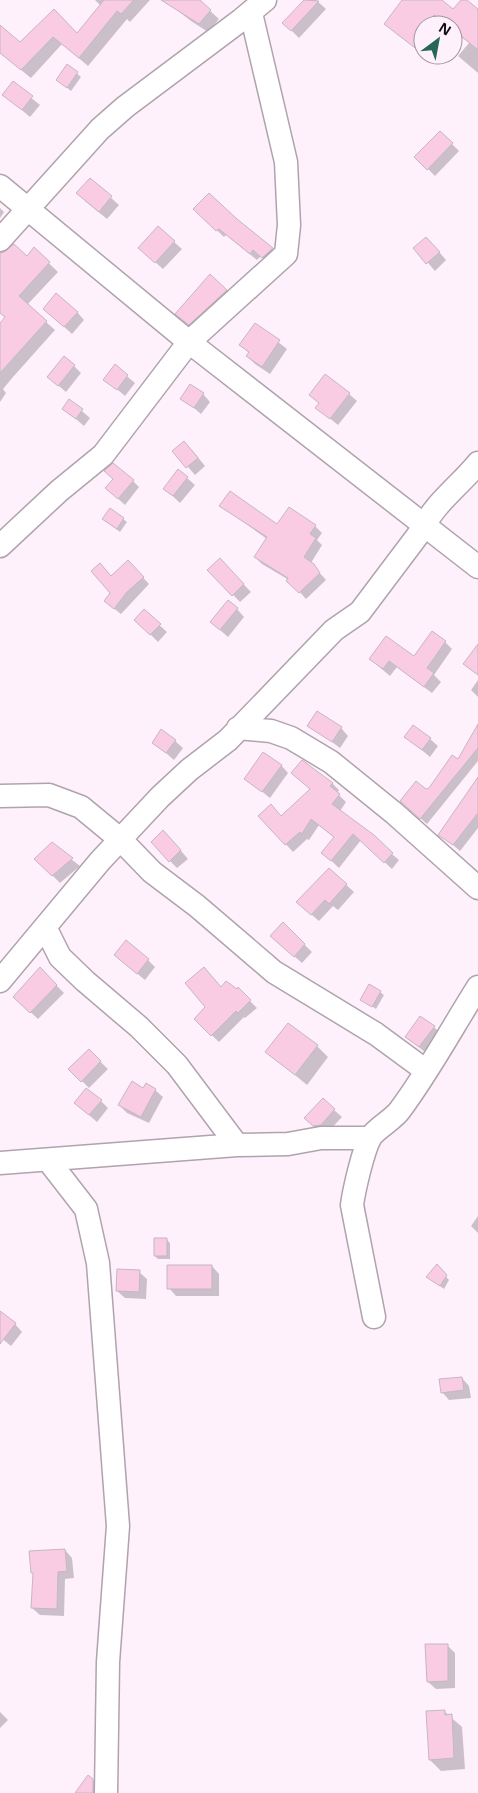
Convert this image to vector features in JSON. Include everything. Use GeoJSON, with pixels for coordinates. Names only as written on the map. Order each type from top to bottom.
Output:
{"type":"FeatureCollection","features":[{"type":"Feature","properties":{"kind":"street"},"geometry":{"type":"LineString","coordinates":[[0,240],[100,129],[124,107],[258,6],[286,162],[289,225],[286,254],[250,289],[189,342],[103,455],[59,491],[0,546]]}},
{"type":"Feature","properties":{"kind":"street"},"geometry":{"type":"LineString","coordinates":[[0,186],[189,342],[478,568]]}},
{"type":"Feature","properties":{"kind":"street"},"geometry":{"type":"LineString","coordinates":[[0,981],[100,861],[160,797],[189,770],[228,740],[334,630],[360,612],[424,527],[430,513],[477,466]]}},
{"type":"Feature","properties":{"kind":"street"},"geometry":{"type":"LineString","coordinates":[[238,728],[271,731],[291,738],[331,762],[394,813],[478,888]]}},
{"type":"Feature","properties":{"kind":"street"},"geometry":{"type":"LineString","coordinates":[[0,796],[49,796],[81,807],[121,840],[152,872],[197,906],[274,972],[376,1034],[425,1070]]}},
{"type":"Feature","properties":{"kind":"street"},"geometry":{"type":"LineString","coordinates":[[45,927],[60,956],[85,982],[139,1026],[177,1065],[237,1146]]}},
{"type":"Feature","properties":{"kind":"street"},"geometry":{"type":"LineString","coordinates":[[374,1317],[352,1205],[370,1138],[399,1112],[418,1086],[425,1070],[478,987]]}},
{"type":"Feature","properties":{"kind":"street"},"geometry":{"type":"LineString","coordinates":[[0,1163],[288,1144],[321,1138],[370,1138]]}},
{"type":"Feature","properties":{"kind":"street"},"geometry":{"type":"LineString","coordinates":[[48,1160],[86,1209],[98,1263],[118,1526],[108,1662],[106,1793]]}},
{"type":"Feature","properties":{"kind":"building"},"geometry":{"type":"Polygon","coordinates":[[[104,0],[134,0],[121,14],[117,11],[79,58],[53,37],[21,70],[0,53],[0,25],[20,42],[54,9],[77,33],[104,0]]]}},
{"type":"Feature","properties":{"kind":"building"},"geometry":{"type":"Polygon","coordinates":[[[161,0],[200,0],[211,10],[199,24],[161,0]]]}},
{"type":"Feature","properties":{"kind":"building"},"geometry":{"type":"Polygon","coordinates":[[[304,0],[319,1],[291,31],[282,23],[304,0]]]}},
{"type":"Feature","properties":{"kind":"building"},"geometry":{"type":"Polygon","coordinates":[[[402,0],[442,0],[453,9],[461,0],[467,0],[478,9],[478,50],[463,37],[463,15],[413,15],[413,46],[384,24],[402,0]]]}},
{"type":"Feature","properties":{"kind":"building"},"geometry":{"type":"Polygon","coordinates":[[[67,64],[78,72],[67,88],[56,80],[67,64]]]}},
{"type":"Feature","properties":{"kind":"building"},"geometry":{"type":"Polygon","coordinates":[[[13,81],[33,96],[22,110],[2,95],[13,81]]]}},
{"type":"Feature","properties":{"kind":"building"},"geometry":{"type":"Polygon","coordinates":[[[440,131],[453,143],[427,170],[414,157],[440,131]]]}},
{"type":"Feature","properties":{"kind":"building"},"geometry":{"type":"Polygon","coordinates":[[[90,178],[112,196],[99,212],[76,193],[90,178]]]}},
{"type":"Feature","properties":{"kind":"building"},"geometry":{"type":"Polygon","coordinates":[[[209,193],[273,248],[262,258],[253,250],[250,254],[219,229],[216,231],[193,209],[209,193]]]}},
{"type":"Feature","properties":{"kind":"building"},"geometry":{"type":"Polygon","coordinates":[[[158,226],[175,241],[155,263],[138,248],[158,226]]]}},
{"type":"Feature","properties":{"kind":"building"},"geometry":{"type":"Polygon","coordinates":[[[426,237],[440,252],[426,264],[413,248],[426,237]]]}},
{"type":"Feature","properties":{"kind":"building"},"geometry":{"type":"Polygon","coordinates":[[[14,244],[27,256],[34,247],[50,262],[19,296],[47,321],[0,373],[0,323],[5,317],[0,313],[0,253],[14,244]]]}},
{"type":"Feature","properties":{"kind":"building"},"geometry":{"type":"Polygon","coordinates":[[[210,274],[227,290],[189,325],[175,314],[210,274]]]}},
{"type":"Feature","properties":{"kind":"building"},"geometry":{"type":"Polygon","coordinates":[[[56,293],[78,312],[64,327],[43,309],[56,293]]]}},
{"type":"Feature","properties":{"kind":"building"},"geometry":{"type":"Polygon","coordinates":[[[255,323],[280,340],[262,367],[246,356],[249,352],[239,345],[255,323]]]}},
{"type":"Feature","properties":{"kind":"building"},"geometry":{"type":"Polygon","coordinates":[[[64,356],[75,365],[58,386],[47,377],[64,356]]]}},
{"type":"Feature","properties":{"kind":"building"},"geometry":{"type":"Polygon","coordinates":[[[115,364],[128,375],[117,390],[103,380],[115,364]]]}},
{"type":"Feature","properties":{"kind":"building"},"geometry":{"type":"Polygon","coordinates":[[[325,374],[350,393],[330,419],[315,408],[319,403],[309,395],[325,374]]]}},
{"type":"Feature","properties":{"kind":"building"},"geometry":{"type":"Polygon","coordinates":[[[190,384],[204,393],[194,408],[180,399],[190,384]]]}},
{"type":"Feature","properties":{"kind":"building"},"geometry":{"type":"Polygon","coordinates":[[[69,399],[83,409],[76,419],[62,409],[69,399]]]}},
{"type":"Feature","properties":{"kind":"building"},"geometry":{"type":"Polygon","coordinates":[[[184,441],[198,458],[186,468],[172,451],[184,441]]]}},
{"type":"Feature","properties":{"kind":"building"},"geometry":{"type":"Polygon","coordinates":[[[113,463],[134,480],[118,499],[105,488],[113,479],[104,471],[113,463]]]}},
{"type":"Feature","properties":{"kind":"building"},"geometry":{"type":"Polygon","coordinates":[[[178,469],[188,477],[173,496],[163,489],[178,469]]]}},
{"type":"Feature","properties":{"kind":"building"},"geometry":{"type":"Polygon","coordinates":[[[230,491],[277,524],[289,507],[316,525],[310,534],[316,538],[304,557],[314,564],[320,573],[299,593],[286,581],[288,578],[254,557],[267,537],[219,506],[230,491]]]}},
{"type":"Feature","properties":{"kind":"building"},"geometry":{"type":"Polygon","coordinates":[[[110,508],[124,518],[117,529],[102,519],[110,508]]]}},
{"type":"Feature","properties":{"kind":"building"},"geometry":{"type":"Polygon","coordinates":[[[220,558],[244,584],[232,596],[207,570],[220,558]]]}},
{"type":"Feature","properties":{"kind":"building"},"geometry":{"type":"Polygon","coordinates":[[[128,560],[144,577],[127,592],[114,609],[104,601],[110,593],[91,571],[100,563],[111,576],[128,560]]]}},
{"type":"Feature","properties":{"kind":"building"},"geometry":{"type":"Polygon","coordinates":[[[228,600],[238,608],[220,630],[210,622],[228,600]]]}},
{"type":"Feature","properties":{"kind":"building"},"geometry":{"type":"Polygon","coordinates":[[[144,609],[161,624],[150,635],[134,620],[144,609]]]}},
{"type":"Feature","properties":{"kind":"building"},"geometry":{"type":"Polygon","coordinates":[[[432,631],[446,641],[427,668],[434,673],[424,687],[389,661],[383,669],[369,659],[386,636],[414,656],[432,631]]]}},
{"type":"Feature","properties":{"kind":"building"},"geometry":{"type":"Polygon","coordinates":[[[478,644],[478,675],[463,664],[478,644]]]}},
{"type":"Feature","properties":{"kind":"building"},"geometry":{"type":"Polygon","coordinates":[[[317,711],[342,727],[332,742],[307,726],[317,711]]]}},
{"type":"Feature","properties":{"kind":"building"},"geometry":{"type":"Polygon","coordinates":[[[478,724],[478,748],[420,819],[400,801],[416,781],[426,789],[429,788],[452,755],[458,759],[478,724]]]}},
{"type":"Feature","properties":{"kind":"building"},"geometry":{"type":"Polygon","coordinates":[[[413,725],[431,738],[422,750],[404,737],[413,725]]]}},
{"type":"Feature","properties":{"kind":"building"},"geometry":{"type":"Polygon","coordinates":[[[161,729],[176,740],[166,753],[152,743],[161,729]]]}},
{"type":"Feature","properties":{"kind":"building"},"geometry":{"type":"Polygon","coordinates":[[[263,752],[282,765],[262,792],[244,779],[263,752]]]}},
{"type":"Feature","properties":{"kind":"building"},"geometry":{"type":"Polygon","coordinates":[[[302,760],[333,783],[330,786],[340,794],[332,804],[374,835],[393,853],[384,863],[353,834],[331,861],[321,853],[334,837],[311,819],[302,834],[300,832],[285,845],[258,816],[271,804],[281,816],[310,789],[291,773],[302,760]]]}},
{"type":"Feature","properties":{"kind":"building"},"geometry":{"type":"Polygon","coordinates":[[[478,777],[478,813],[453,845],[438,835],[478,777]]]}},
{"type":"Feature","properties":{"kind":"building"},"geometry":{"type":"Polygon","coordinates":[[[163,830],[181,850],[169,862],[151,842],[163,830]]]}},
{"type":"Feature","properties":{"kind":"building"},"geometry":{"type":"Polygon","coordinates":[[[52,842],[73,858],[52,876],[34,859],[52,842]]]}},
{"type":"Feature","properties":{"kind":"building"},"geometry":{"type":"Polygon","coordinates":[[[329,868],[347,884],[329,904],[325,900],[311,915],[296,902],[329,868]]]}},
{"type":"Feature","properties":{"kind":"building"},"geometry":{"type":"Polygon","coordinates":[[[283,922],[305,944],[294,957],[270,936],[283,922]]]}},
{"type":"Feature","properties":{"kind":"building"},"geometry":{"type":"Polygon","coordinates":[[[126,940],[149,959],[137,974],[114,955],[126,940]]]}},
{"type":"Feature","properties":{"kind":"building"},"geometry":{"type":"Polygon","coordinates":[[[40,967],[57,985],[30,1013],[13,997],[40,967]]]}},
{"type":"Feature","properties":{"kind":"building"},"geometry":{"type":"Polygon","coordinates":[[[204,967],[221,987],[226,981],[237,989],[238,987],[251,1000],[238,1013],[236,1011],[211,1036],[194,1019],[205,1007],[185,983],[204,967]]]}},
{"type":"Feature","properties":{"kind":"building"},"geometry":{"type":"Polygon","coordinates":[[[369,984],[381,991],[372,1007],[360,1000],[369,984]]]}},
{"type":"Feature","properties":{"kind":"building"},"geometry":{"type":"Polygon","coordinates":[[[420,1016],[435,1026],[419,1047],[405,1037],[420,1016]]]}},
{"type":"Feature","properties":{"kind":"building"},"geometry":{"type":"Polygon","coordinates":[[[288,1023],[318,1045],[295,1075],[265,1052],[288,1023]]]}},
{"type":"Feature","properties":{"kind":"building"},"geometry":{"type":"Polygon","coordinates":[[[89,1049],[101,1061],[81,1082],[68,1069],[89,1049]]]}},
{"type":"Feature","properties":{"kind":"building"},"geometry":{"type":"Polygon","coordinates":[[[132,1081],[143,1088],[146,1083],[156,1089],[141,1117],[118,1105],[132,1081]]]}},
{"type":"Feature","properties":{"kind":"building"},"geometry":{"type":"Polygon","coordinates":[[[86,1088],[102,1100],[89,1115],[74,1103],[86,1088]]]}},
{"type":"Feature","properties":{"kind":"building"},"geometry":{"type":"Polygon","coordinates":[[[323,1098],[335,1109],[321,1125],[313,1126],[304,1118],[323,1098]]]}},
{"type":"Feature","properties":{"kind":"building"},"geometry":{"type":"Polygon","coordinates":[[[154,1238],[167,1238],[167,1256],[154,1256],[154,1238]]]}},
{"type":"Feature","properties":{"kind":"building"},"geometry":{"type":"Polygon","coordinates":[[[437,1264],[447,1275],[440,1286],[426,1277],[437,1264]]]}},
{"type":"Feature","properties":{"kind":"building"},"geometry":{"type":"Polygon","coordinates":[[[167,1265],[212,1265],[212,1289],[167,1289],[167,1265]]]}},
{"type":"Feature","properties":{"kind":"building"},"geometry":{"type":"Polygon","coordinates":[[[117,1269],[140,1270],[139,1292],[116,1291],[117,1269]]]}},
{"type":"Feature","properties":{"kind":"building"},"geometry":{"type":"Polygon","coordinates":[[[0,1311],[16,1323],[0,1344],[0,1311]]]}},
{"type":"Feature","properties":{"kind":"building"},"geometry":{"type":"Polygon","coordinates":[[[462,1377],[464,1390],[441,1393],[439,1379],[462,1377]]]}},
{"type":"Feature","properties":{"kind":"building"},"geometry":{"type":"Polygon","coordinates":[[[65,1549],[67,1571],[58,1572],[57,1609],[31,1608],[33,1573],[31,1573],[29,1551],[65,1549]]]}},
{"type":"Feature","properties":{"kind":"building"},"geometry":{"type":"Polygon","coordinates":[[[425,1644],[448,1644],[448,1681],[427,1682],[425,1644]]]}},
{"type":"Feature","properties":{"kind":"building"},"geometry":{"type":"Polygon","coordinates":[[[445,1710],[445,1715],[452,1714],[454,1758],[429,1760],[426,1711],[445,1710]]]}},
{"type":"Feature","properties":{"kind":"building"},"geometry":{"type":"Polygon","coordinates":[[[88,1775],[93,1779],[93,1793],[75,1793],[88,1775]]]}}]}
